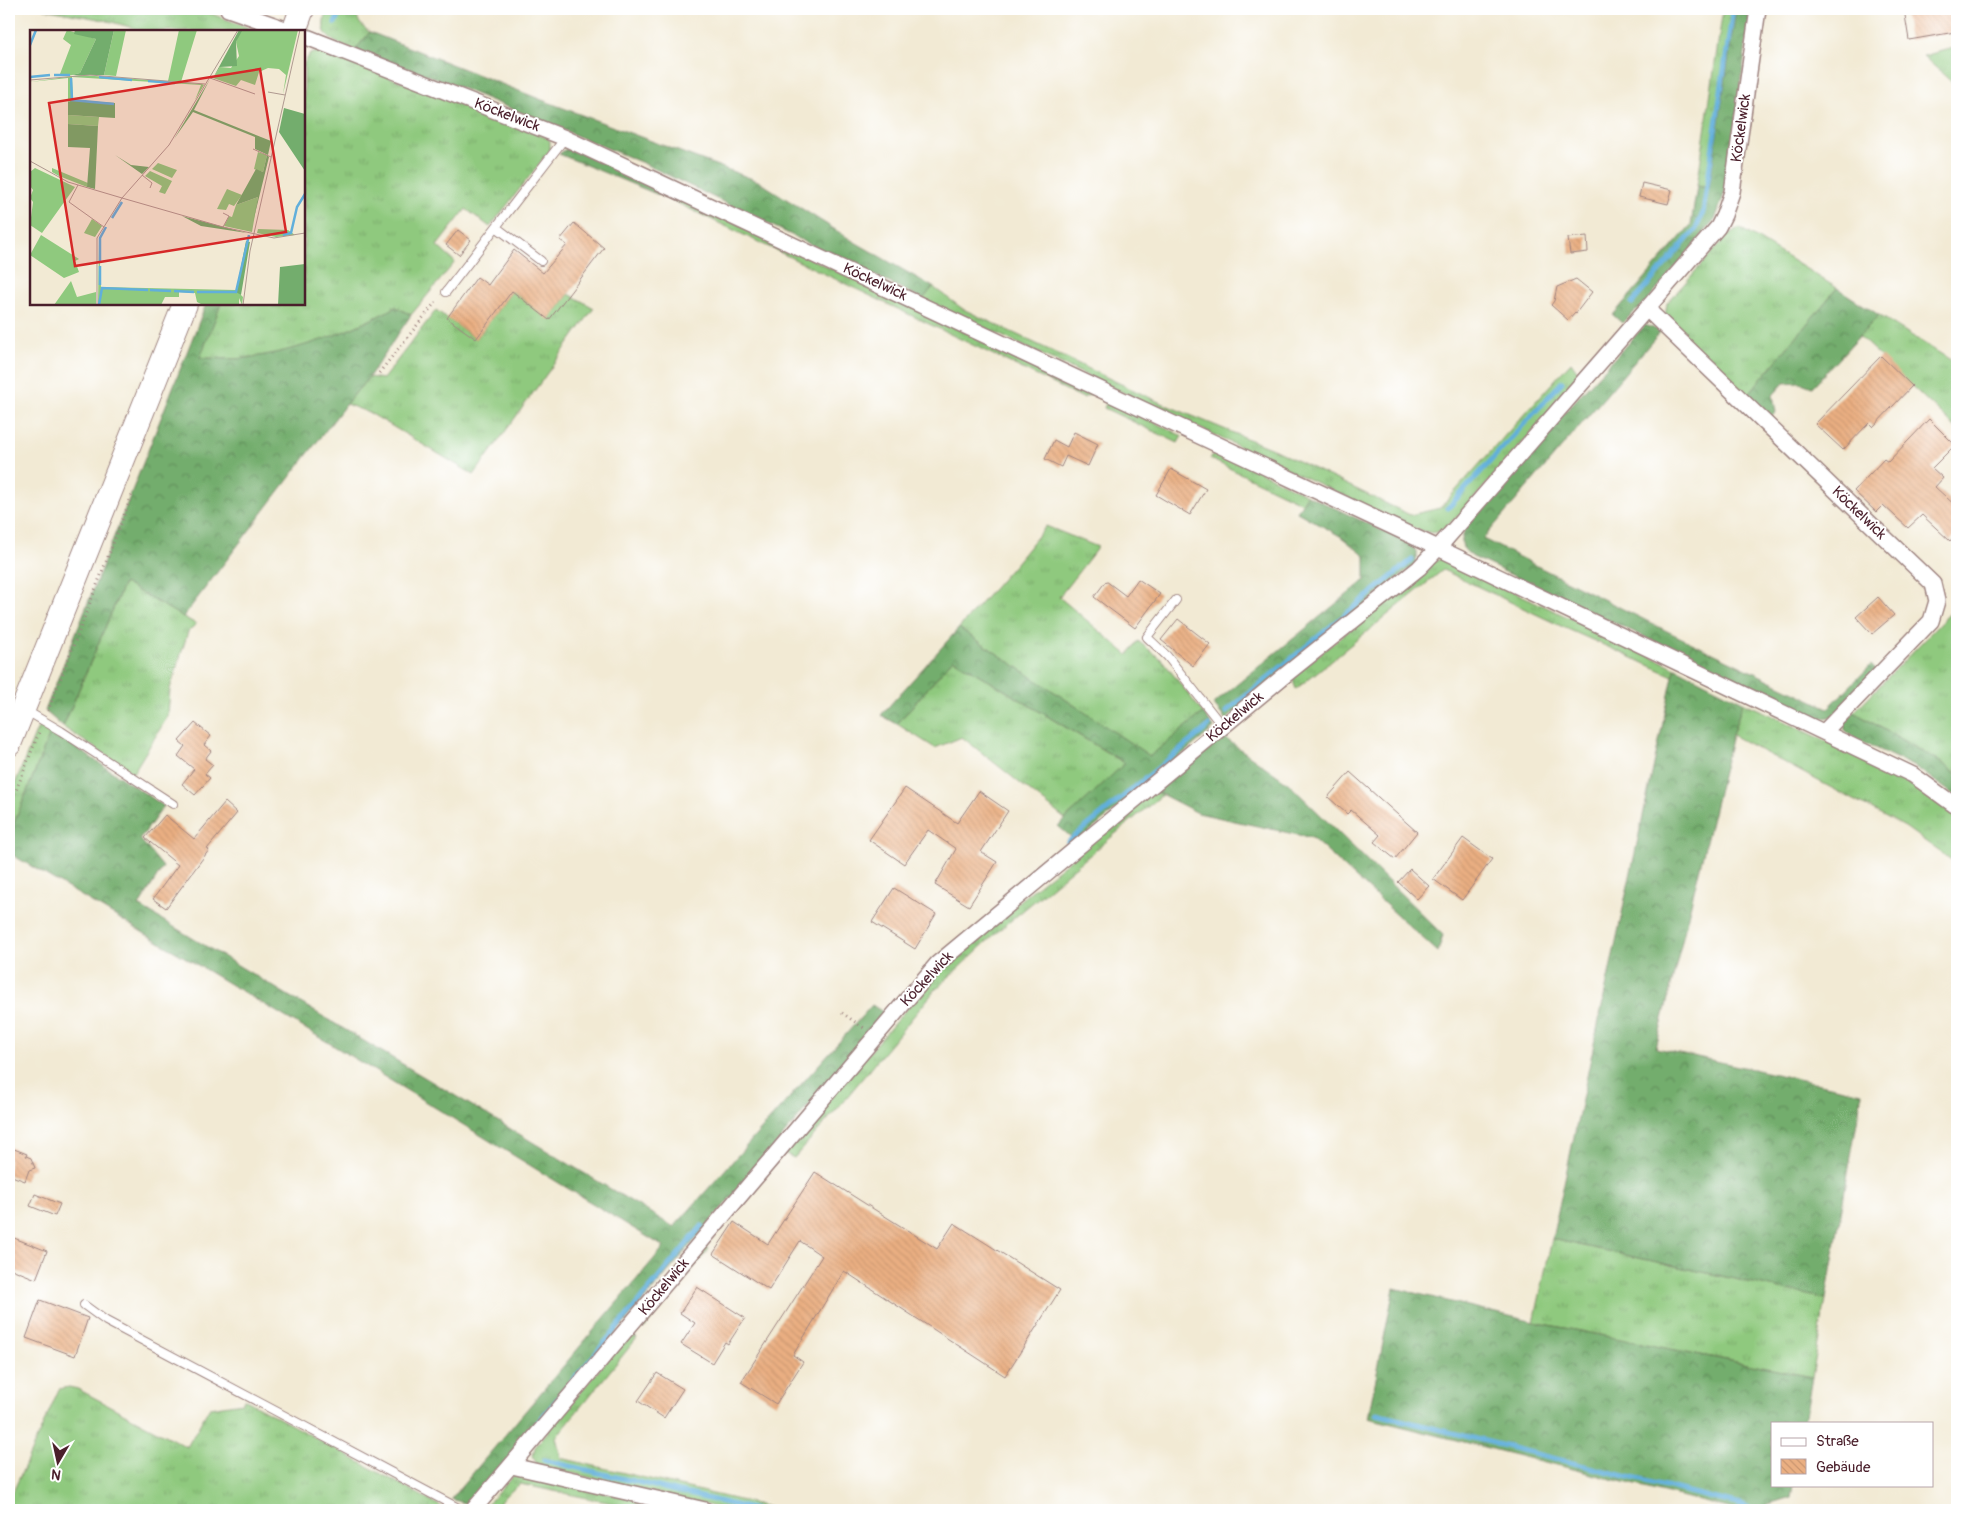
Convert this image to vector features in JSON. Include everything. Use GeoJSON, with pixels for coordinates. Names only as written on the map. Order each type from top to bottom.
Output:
{"type":"FeatureCollection","features":[{"type":"Feature","properties":{"kind":"main road"},"geometry":{"type":"LineString","coordinates":[[292,30],[302,9]]}},
{"type":"Feature","properties":{"kind":"main road"},"geometry":{"type":"LineString","coordinates":[[9,744],[185,305]]}},
{"type":"Feature","properties":{"kind":"street"},"geometry":{"type":"LineString","coordinates":[[228,9],[289,30]]}},
{"type":"Feature","properties":{"kind":"street","name":"Köckelwick"},"geometry":{"type":"LineString","coordinates":[[473,1510],[937,964],[1222,727],[1420,568],[1713,233],[1724,215],[1735,173],[1758,9]]}},
{"type":"Feature","properties":{"kind":"street","name":"Köckelwick"},"geometry":{"type":"LineString","coordinates":[[305,36],[565,138],[1825,732],[1913,775],[1957,806]]}},
{"type":"Feature","properties":{"kind":"street","name":"Köckelwick"},"geometry":{"type":"LineString","coordinates":[[1647,309],[1932,584],[1937,601],[1931,621],[1825,732]]}},
{"type":"Feature","properties":{"kind":"street"},"geometry":{"type":"LineString","coordinates":[[512,1466],[705,1510]]}},
{"type":"Feature","properties":{"kind":"lane"},"geometry":{"type":"LineString","coordinates":[[446,292],[565,138]]}},
{"type":"Feature","properties":{"kind":"lane"},"geometry":{"type":"LineString","coordinates":[[496,227],[541,261]]}},
{"type":"Feature","properties":{"kind":"lane"},"geometry":{"type":"LineString","coordinates":[[1176,600],[1147,637],[1167,656],[1222,727]]}},
{"type":"Feature","properties":{"kind":"lane"},"geometry":{"type":"LineString","coordinates":[[23,709],[173,804]]}},
{"type":"Feature","properties":{"kind":"lane"},"geometry":{"type":"LineString","coordinates":[[84,1305],[106,1320],[462,1510]]}},
{"type":"Feature","properties":{"kind":"path"},"geometry":{"type":"LineString","coordinates":[[379,373],[432,304],[446,292]]}},
{"type":"Feature","properties":{"kind":"path"},"geometry":{"type":"LineString","coordinates":[[9,808],[135,489]]}},
{"type":"Feature","properties":{"kind":"path"},"geometry":{"type":"LineString","coordinates":[[842,1013],[876,1036]]}},
{"type":"Feature","properties":{"kind":"green space"},"geometry":{"type":"Polygon","coordinates":[[[44,9],[199,9],[254,30],[141,30],[104,20],[44,9]]]}},
{"type":"Feature","properties":{"kind":"green space"},"geometry":{"type":"Polygon","coordinates":[[[327,9],[358,9],[357,16],[360,22],[370,32],[355,50],[339,44],[328,37],[324,26],[327,9]]]}},
{"type":"Feature","properties":{"kind":"green space"},"geometry":{"type":"Polygon","coordinates":[[[1723,9],[1736,9],[1709,188],[1697,186],[1723,9]]]}},
{"type":"Feature","properties":{"kind":"green space"},"geometry":{"type":"Polygon","coordinates":[[[1736,9],[1751,9],[1727,186],[1715,220],[1646,302],[1622,323],[1613,315],[1691,225],[1697,186],[1709,188],[1736,9]]]}},
{"type":"Feature","properties":{"kind":"green space"},"geometry":{"type":"Polygon","coordinates":[[[370,32],[542,100],[758,181],[853,241],[933,287],[923,299],[643,163],[444,81],[355,50],[370,32]]]}},
{"type":"Feature","properties":{"kind":"green space"},"geometry":{"type":"Polygon","coordinates":[[[1957,47],[1957,87],[1923,56],[1957,47]]]}},
{"type":"Feature","properties":{"kind":"green space"},"geometry":{"type":"Polygon","coordinates":[[[318,52],[342,59],[548,138],[550,150],[490,227],[466,209],[437,246],[455,262],[411,315],[396,307],[342,332],[304,346],[239,359],[199,358],[221,305],[305,305],[305,62],[310,54],[318,52]]]}},
{"type":"Feature","properties":{"kind":"green space"},"geometry":{"type":"Polygon","coordinates":[[[566,149],[576,150],[674,194],[671,200],[559,154],[566,149]]]}},
{"type":"Feature","properties":{"kind":"green space"},"geometry":{"type":"Polygon","coordinates":[[[674,194],[1093,392],[1083,398],[671,200],[674,194]]]}},
{"type":"Feature","properties":{"kind":"green space"},"geometry":{"type":"Polygon","coordinates":[[[1740,228],[1837,288],[1746,397],[1665,318],[1667,303],[1726,237],[1740,228]]]}},
{"type":"Feature","properties":{"kind":"green space"},"geometry":{"type":"Polygon","coordinates":[[[933,287],[963,309],[1161,403],[1275,450],[1410,515],[1440,508],[1571,362],[1578,372],[1573,386],[1459,515],[1446,527],[1432,533],[1409,526],[923,299],[933,287]]]}},
{"type":"Feature","properties":{"kind":"green space"},"geometry":{"type":"Polygon","coordinates":[[[1837,288],[1879,315],[1812,387],[1799,382],[1784,383],[1773,395],[1776,412],[1769,419],[1746,397],[1837,288]]]}},
{"type":"Feature","properties":{"kind":"green space"},"geometry":{"type":"Polygon","coordinates":[[[512,291],[549,320],[569,294],[594,308],[474,475],[370,413],[346,404],[369,377],[383,379],[436,310],[476,339],[512,291]]]}},
{"type":"Feature","properties":{"kind":"green space"},"geometry":{"type":"Polygon","coordinates":[[[206,305],[221,305],[200,358],[240,359],[285,351],[360,325],[396,307],[411,315],[369,377],[346,404],[183,617],[124,583],[63,727],[45,711],[206,305]]]}},
{"type":"Feature","properties":{"kind":"green space"},"geometry":{"type":"Polygon","coordinates":[[[1879,315],[1957,364],[1957,429],[1859,336],[1879,315]]]}},
{"type":"Feature","properties":{"kind":"green space"},"geometry":{"type":"Polygon","coordinates":[[[1645,325],[1661,331],[1483,539],[1669,632],[1828,708],[1871,665],[1878,672],[1833,716],[1821,719],[1473,557],[1463,548],[1462,538],[1465,528],[1580,395],[1645,325]]]}},
{"type":"Feature","properties":{"kind":"green space"},"geometry":{"type":"Polygon","coordinates":[[[1108,399],[1182,436],[1178,443],[1104,408],[1108,399]]]}},
{"type":"Feature","properties":{"kind":"green space"},"geometry":{"type":"Polygon","coordinates":[[[1216,450],[1307,495],[1302,503],[1210,459],[1216,450]]]}},
{"type":"Feature","properties":{"kind":"green space"},"geometry":{"type":"Polygon","coordinates":[[[1307,495],[1409,543],[1417,553],[1416,562],[1226,720],[1213,704],[1365,580],[1365,556],[1340,536],[1297,512],[1307,495]]]}},
{"type":"Feature","properties":{"kind":"green space"},"geometry":{"type":"Polygon","coordinates":[[[1046,526],[1098,547],[1059,597],[1128,655],[1138,641],[1162,660],[1203,713],[1150,757],[959,628],[1046,526]]]}},
{"type":"Feature","properties":{"kind":"green space"},"geometry":{"type":"Polygon","coordinates":[[[1442,558],[1676,668],[1673,676],[1563,627],[1443,570],[1296,689],[1293,681],[1295,674],[1433,563],[1442,558]]]}},
{"type":"Feature","properties":{"kind":"green space"},"geometry":{"type":"Polygon","coordinates":[[[124,583],[196,624],[188,632],[170,689],[168,716],[133,773],[63,727],[124,583]]]}},
{"type":"Feature","properties":{"kind":"green space"},"geometry":{"type":"Polygon","coordinates":[[[1957,606],[1957,774],[1945,765],[1854,712],[1957,606]]]}},
{"type":"Feature","properties":{"kind":"green space"},"geometry":{"type":"Polygon","coordinates":[[[959,628],[1150,756],[1203,713],[1214,728],[1077,842],[1058,826],[1125,763],[953,659],[897,724],[881,715],[959,628]]]}},
{"type":"Feature","properties":{"kind":"green space"},"geometry":{"type":"Polygon","coordinates":[[[953,659],[1126,764],[1065,819],[962,737],[935,748],[897,724],[953,659]]]}},
{"type":"Feature","properties":{"kind":"green space"},"geometry":{"type":"Polygon","coordinates":[[[1676,668],[1743,702],[1732,735],[1656,1048],[1862,1093],[1826,1299],[1552,1239],[1676,668]]]}},
{"type":"Feature","properties":{"kind":"green space"},"geometry":{"type":"Polygon","coordinates":[[[1743,702],[1890,771],[1957,816],[1957,864],[1905,827],[1732,735],[1743,702]]]}},
{"type":"Feature","properties":{"kind":"green space"},"geometry":{"type":"Polygon","coordinates":[[[1854,712],[1945,765],[1957,774],[1957,797],[1917,768],[1854,738],[1845,730],[1844,723],[1854,712]]]}},
{"type":"Feature","properties":{"kind":"green space"},"geometry":{"type":"Polygon","coordinates":[[[42,726],[51,731],[9,836],[9,799],[37,729],[42,726]]]}},
{"type":"Feature","properties":{"kind":"green space"},"geometry":{"type":"Polygon","coordinates":[[[51,731],[164,806],[140,839],[163,867],[139,906],[674,1227],[872,1005],[886,1014],[471,1505],[451,1499],[664,1247],[324,1040],[9,853],[9,836],[51,731]]]}},
{"type":"Feature","properties":{"kind":"green space"},"geometry":{"type":"Polygon","coordinates":[[[1222,736],[1288,783],[1443,935],[1438,952],[1312,838],[1198,813],[1155,791],[1222,736]]]}},
{"type":"Feature","properties":{"kind":"green space"},"geometry":{"type":"Polygon","coordinates":[[[1155,791],[1162,795],[996,933],[936,989],[794,1158],[784,1153],[925,987],[977,935],[1155,791]]]}},
{"type":"Feature","properties":{"kind":"green space"},"geometry":{"type":"Polygon","coordinates":[[[1552,1239],[1826,1299],[1812,1377],[1534,1322],[1552,1239]]]}},
{"type":"Feature","properties":{"kind":"green space"},"geometry":{"type":"Polygon","coordinates":[[[705,1245],[709,1249],[644,1329],[640,1326],[642,1321],[705,1245]]]}},
{"type":"Feature","properties":{"kind":"green space"},"geometry":{"type":"Polygon","coordinates":[[[1394,1288],[1534,1322],[1812,1377],[1804,1422],[1771,1422],[1771,1486],[1793,1486],[1791,1498],[1752,1510],[1736,1510],[1368,1418],[1394,1288]]]}},
{"type":"Feature","properties":{"kind":"green space"},"geometry":{"type":"Polygon","coordinates":[[[628,1335],[637,1338],[556,1437],[561,1458],[781,1510],[728,1510],[549,1468],[536,1463],[533,1456],[535,1447],[628,1335]]]}},
{"type":"Feature","properties":{"kind":"green space"},"geometry":{"type":"Polygon","coordinates":[[[69,1387],[78,1389],[187,1447],[209,1408],[242,1403],[244,1399],[444,1508],[442,1510],[9,1510],[9,1494],[13,1492],[59,1389],[69,1387]]]}},
{"type":"Feature","properties":{"kind":"green space"},"geometry":{"type":"Polygon","coordinates":[[[515,1474],[685,1510],[645,1510],[520,1484],[506,1495],[493,1510],[482,1510],[515,1474]]]}},
{"type":"Feature","properties":{"kind":"building"},"geometry":{"type":"Polygon","coordinates":[[[1904,9],[1950,9],[1955,32],[1909,40],[1904,9]]]}},
{"type":"Feature","properties":{"kind":"building"},"geometry":{"type":"Polygon","coordinates":[[[1642,183],[1672,190],[1668,204],[1639,197],[1642,183]]]}},
{"type":"Feature","properties":{"kind":"building"},"geometry":{"type":"Polygon","coordinates":[[[574,223],[604,248],[549,320],[512,291],[476,339],[447,318],[477,277],[488,285],[514,250],[543,273],[567,245],[560,240],[574,223]]]}},
{"type":"Feature","properties":{"kind":"building"},"geometry":{"type":"Polygon","coordinates":[[[458,230],[471,240],[459,255],[446,245],[458,230]]]}},
{"type":"Feature","properties":{"kind":"building"},"geometry":{"type":"Polygon","coordinates":[[[1587,236],[1588,252],[1570,254],[1568,238],[1587,236]]]}},
{"type":"Feature","properties":{"kind":"building"},"geometry":{"type":"Polygon","coordinates":[[[1576,279],[1592,292],[1576,313],[1568,320],[1551,305],[1554,301],[1557,287],[1576,279]]]}},
{"type":"Feature","properties":{"kind":"building"},"geometry":{"type":"Polygon","coordinates":[[[1881,356],[1912,386],[1873,427],[1869,423],[1843,450],[1815,424],[1881,356]]]}},
{"type":"Feature","properties":{"kind":"building"},"geometry":{"type":"Polygon","coordinates":[[[1929,419],[1955,445],[1932,468],[1943,478],[1935,487],[1957,507],[1957,533],[1950,541],[1922,515],[1908,528],[1883,505],[1876,512],[1854,491],[1884,459],[1888,462],[1929,419]]]}},
{"type":"Feature","properties":{"kind":"building"},"geometry":{"type":"Polygon","coordinates":[[[1074,432],[1098,444],[1088,466],[1066,456],[1061,467],[1045,459],[1054,440],[1067,447],[1074,432]]]}},
{"type":"Feature","properties":{"kind":"building"},"geometry":{"type":"Polygon","coordinates":[[[1171,469],[1206,489],[1190,515],[1156,495],[1171,469]]]}},
{"type":"Feature","properties":{"kind":"building"},"geometry":{"type":"Polygon","coordinates":[[[1138,579],[1160,594],[1135,628],[1094,597],[1106,581],[1126,596],[1138,579]]]}},
{"type":"Feature","properties":{"kind":"building"},"geometry":{"type":"Polygon","coordinates":[[[1878,597],[1894,615],[1872,634],[1856,617],[1878,597]]]}},
{"type":"Feature","properties":{"kind":"building"},"geometry":{"type":"Polygon","coordinates":[[[1178,619],[1210,644],[1193,666],[1161,640],[1178,619]]]}},
{"type":"Feature","properties":{"kind":"building"},"geometry":{"type":"Polygon","coordinates":[[[195,723],[211,736],[204,745],[211,751],[205,759],[213,765],[205,774],[210,778],[195,795],[182,784],[194,769],[178,756],[185,746],[179,741],[195,723]]]}},
{"type":"Feature","properties":{"kind":"building"},"geometry":{"type":"Polygon","coordinates":[[[1350,772],[1417,832],[1395,859],[1374,842],[1380,835],[1351,810],[1347,814],[1328,797],[1350,772]]]}},
{"type":"Feature","properties":{"kind":"building"},"geometry":{"type":"Polygon","coordinates":[[[905,788],[957,823],[979,791],[1008,811],[981,852],[997,862],[969,906],[935,885],[956,849],[928,830],[904,864],[869,840],[905,788]]]}},
{"type":"Feature","properties":{"kind":"building"},"geometry":{"type":"Polygon","coordinates":[[[225,802],[237,813],[207,849],[209,850],[166,908],[153,899],[178,865],[145,838],[165,815],[194,839],[225,802]]]}},
{"type":"Feature","properties":{"kind":"building"},"geometry":{"type":"Polygon","coordinates":[[[1463,838],[1492,859],[1462,900],[1433,879],[1463,838]]]}},
{"type":"Feature","properties":{"kind":"building"},"geometry":{"type":"Polygon","coordinates":[[[1410,869],[1429,886],[1417,899],[1398,882],[1410,869]]]}},
{"type":"Feature","properties":{"kind":"building"},"geometry":{"type":"Polygon","coordinates":[[[894,888],[936,914],[915,949],[872,922],[894,888]]]}},
{"type":"Feature","properties":{"kind":"building"},"geometry":{"type":"Polygon","coordinates":[[[9,1147],[27,1154],[26,1156],[31,1158],[35,1168],[29,1170],[25,1181],[9,1175],[9,1147]]]}},
{"type":"Feature","properties":{"kind":"building"},"geometry":{"type":"Polygon","coordinates":[[[815,1172],[937,1249],[954,1223],[1060,1290],[1005,1376],[844,1271],[793,1355],[803,1362],[776,1404],[741,1382],[822,1256],[800,1241],[769,1290],[713,1254],[734,1222],[768,1244],[815,1172]]]}},
{"type":"Feature","properties":{"kind":"building"},"geometry":{"type":"Polygon","coordinates":[[[35,1194],[60,1204],[55,1216],[30,1206],[35,1194]]]}},
{"type":"Feature","properties":{"kind":"building"},"geometry":{"type":"Polygon","coordinates":[[[9,1236],[47,1251],[36,1279],[9,1268],[9,1236]]]}},
{"type":"Feature","properties":{"kind":"building"},"geometry":{"type":"Polygon","coordinates":[[[697,1287],[745,1318],[728,1344],[725,1342],[712,1363],[681,1344],[695,1323],[680,1313],[697,1287]]]}},
{"type":"Feature","properties":{"kind":"building"},"geometry":{"type":"Polygon","coordinates":[[[40,1300],[88,1318],[75,1356],[26,1338],[40,1300]]]}},
{"type":"Feature","properties":{"kind":"building"},"geometry":{"type":"Polygon","coordinates":[[[657,1373],[683,1389],[664,1418],[638,1401],[657,1373]]]}},
{"type":"Feature","properties":{"kind":"waterway"},"geometry":{"type":"LineString","coordinates":[[335,23],[342,9]]}},
{"type":"Feature","properties":{"kind":"waterway"},"geometry":{"type":"LineString","coordinates":[[1632,303],[1696,229],[1703,213],[1733,9]]}},
{"type":"Feature","properties":{"kind":"waterway"},"geometry":{"type":"LineString","coordinates":[[1448,508],[1562,382]]}},
{"type":"Feature","properties":{"kind":"waterway"},"geometry":{"type":"LineString","coordinates":[[1226,712],[1412,560]]}},
{"type":"Feature","properties":{"kind":"waterway"},"geometry":{"type":"LineString","coordinates":[[1068,842],[1209,726]]}},
{"type":"Feature","properties":{"kind":"waterway"},"geometry":{"type":"LineString","coordinates":[[534,1427],[702,1226]]}},
{"type":"Feature","properties":{"kind":"waterway"},"geometry":{"type":"LineString","coordinates":[[1377,1414],[1741,1505],[1753,1510]]}},
{"type":"Feature","properties":{"kind":"waterway"},"geometry":{"type":"LineString","coordinates":[[544,1460],[756,1510]]}}]}
